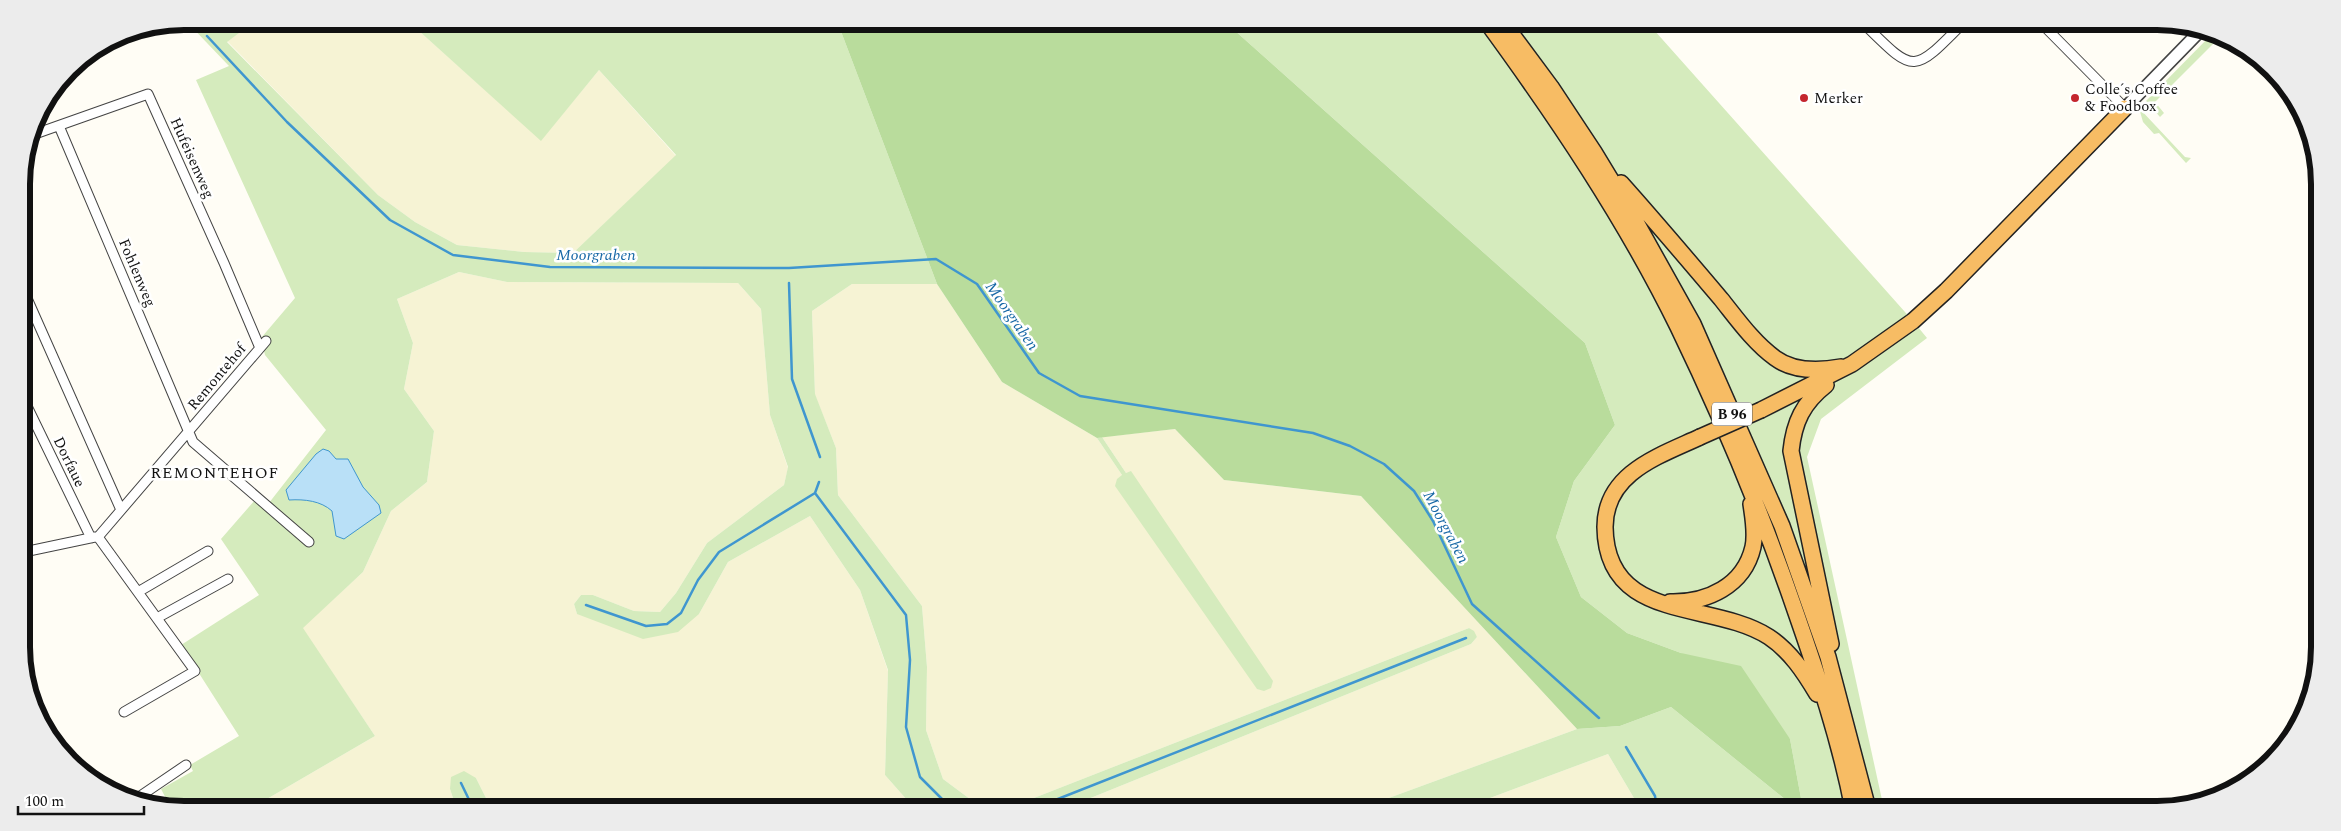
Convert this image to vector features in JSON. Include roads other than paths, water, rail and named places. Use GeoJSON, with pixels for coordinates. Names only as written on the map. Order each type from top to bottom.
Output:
{"type":"FeatureCollection","features":[{"type":"Feature","properties":{"kind":"highway","name":"B 96"},"geometry":{"type":"LineString","coordinates":[[1492,30],[1540,96],[1601,190],[1677,325],[1745,473],[1797,614],[1828,713],[1851,801]]}},
{"type":"Feature","properties":{"kind":"highway","name":"B 96"},"geometry":{"type":"LineString","coordinates":[[1509,30],[1551,87],[1594,152],[1631,213],[1693,324],[1782,526],[1828,657],[1866,801]]}},
{"type":"Feature","properties":{"kind":"highway"},"geometry":{"type":"LineString","coordinates":[[1837,690],[1834,654],[1791,451],[1793,431],[1806,403],[1852,364],[1913,321],[1946,291],[2125,108]]}},
{"type":"Feature","properties":{"kind":"highway"},"geometry":{"type":"LineString","coordinates":[[1594,152],[1751,335],[1775,358],[1791,366],[1809,370],[1825,370],[1852,364]]}},
{"type":"Feature","properties":{"kind":"highway"},"geometry":{"type":"LineString","coordinates":[[1828,713],[1806,674],[1789,654],[1769,637],[1748,626],[1730,620],[1691,613],[1654,601],[1637,593],[1625,581],[1608,555],[1606,536],[1608,505],[1615,490],[1624,478],[1637,468],[1761,410],[1852,364]]}},
{"type":"Feature","properties":{"kind":"highway"},"geometry":{"type":"LineString","coordinates":[[1654,601],[1683,602],[1702,600],[1722,590],[1737,578],[1747,562],[1753,546],[1754,525],[1745,473]]}},
{"type":"Feature","properties":{"kind":"street"},"geometry":{"type":"LineString","coordinates":[[1870,30],[1897,57],[1909,62],[1923,61],[1935,52],[1956,30]]}},
{"type":"Feature","properties":{"kind":"street"},"geometry":{"type":"LineString","coordinates":[[2048,30],[2125,108],[2196,35]]}},
{"type":"Feature","properties":{"kind":"street","name":"Hufeisenweg"},"geometry":{"type":"LineString","coordinates":[[39,133],[148,94],[224,263],[263,344]]}},
{"type":"Feature","properties":{"kind":"street","name":"Fohlenweg"},"geometry":{"type":"LineString","coordinates":[[59,126],[189,431]]}},
{"type":"Feature","properties":{"kind":"street"},"geometry":{"type":"LineString","coordinates":[[30,305],[121,510]]}},
{"type":"Feature","properties":{"kind":"street","name":"Remontehof"},"geometry":{"type":"LineString","coordinates":[[95,538],[263,344]]}},
{"type":"Feature","properties":{"kind":"street","name":"Dorfaue"},"geometry":{"type":"LineString","coordinates":[[30,412],[95,538],[158,618],[195,670],[124,712]]}},
{"type":"Feature","properties":{"kind":"street","name":"Remontehof"},"geometry":{"type":"LineString","coordinates":[[189,431],[194,442],[309,542]]}},
{"type":"Feature","properties":{"kind":"street"},"geometry":{"type":"LineString","coordinates":[[30,551],[95,538]]}},
{"type":"Feature","properties":{"kind":"street"},"geometry":{"type":"LineString","coordinates":[[138,592],[208,551]]}},
{"type":"Feature","properties":{"kind":"street"},"geometry":{"type":"LineString","coordinates":[[158,618],[228,579]]}},
{"type":"Feature","properties":{"kind":"street"},"geometry":{"type":"LineString","coordinates":[[142,795],[186,765]]}},
{"type":"Feature","properties":{"kind":"water"},"geometry":{"type":"Polygon","coordinates":[[[323,449],[329,451],[336,459],[348,459],[363,487],[379,505],[381,513],[344,539],[336,536],[332,511],[312,501],[289,500],[286,490],[316,454],[323,449]]]}},
{"type":"Feature","properties":{"kind":"waterway","name":"Moorgraben"},"geometry":{"type":"LineString","coordinates":[[207,36],[287,122],[390,220],[453,255],[550,267],[789,268],[936,259],[977,284],[1039,373],[1080,396],[1313,433],[1350,446],[1384,464],[1414,491],[1433,521],[1472,604],[1599,718]]}},
{"type":"Feature","properties":{"kind":"waterway"},"geometry":{"type":"LineString","coordinates":[[789,283],[792,379],[820,457]]}},
{"type":"Feature","properties":{"kind":"waterway"},"geometry":{"type":"LineString","coordinates":[[819,482],[815,493],[906,615],[910,660],[906,727],[920,777],[944,801]]}},
{"type":"Feature","properties":{"kind":"waterway"},"geometry":{"type":"LineString","coordinates":[[586,605],[646,626],[667,624],[681,613],[698,580],[719,552],[815,493]]}},
{"type":"Feature","properties":{"kind":"waterway"},"geometry":{"type":"LineString","coordinates":[[1053,801],[1466,638]]}},
{"type":"Feature","properties":{"kind":"waterway","name":"Moorgraben"},"geometry":{"type":"LineString","coordinates":[[1626,747],[1655,796],[1656,801]]}},
{"type":"Feature","properties":{"kind":"waterway"},"geometry":{"type":"LineString","coordinates":[[461,783],[470,801]]}},
{"type":"Feature","properties":{"kind":"place","name":"Merker"},"geometry":{"type":"Point","coordinates":[1804,98]}},
{"type":"Feature","properties":{"kind":"place","name":"Colle´s Coffee & Foodbox"},"geometry":{"type":"Point","coordinates":[2075,98]}},
{"type":"Feature","properties":{"kind":"district","name":"REMONTEHOF"},"geometry":{"type":"Point","coordinates":[215,473]}}]}
